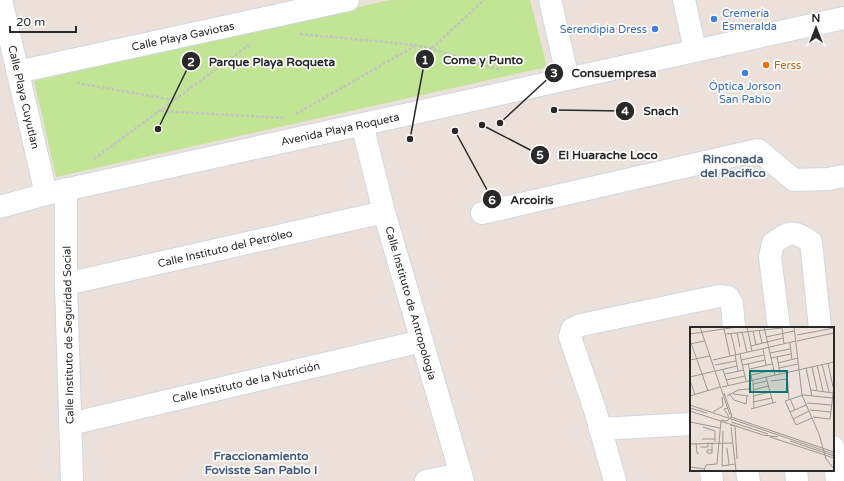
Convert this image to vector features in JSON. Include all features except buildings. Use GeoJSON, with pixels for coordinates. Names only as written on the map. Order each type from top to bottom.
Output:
{"type":"FeatureCollection","features":[{"type":"Feature","properties":{"kind":"street","name":"Calle Playa Cuyutlan"},"geometry":{"type":"LineString","coordinates":[[1,0],[17,72],[56,191]]}},
{"type":"Feature","properties":{"kind":"street","name":"Calle Playa Gaviotas"},"geometry":{"type":"LineString","coordinates":[[17,72],[348,0]]}},
{"type":"Feature","properties":{"kind":"street"},"geometry":{"type":"LineString","coordinates":[[550,0],[568,79]]}},
{"type":"Feature","properties":{"kind":"street"},"geometry":{"type":"LineString","coordinates":[[684,0],[695,50]]}},
{"type":"Feature","properties":{"kind":"street","name":"Avenida Playa Roqueta"},"geometry":{"type":"LineString","coordinates":[[0,207],[56,191],[695,50],[843,24]]}},
{"type":"Feature","properties":{"kind":"street","name":"Calle Instituto de Antropología"},"geometry":{"type":"LineString","coordinates":[[362,124],[384,212],[462,477]]}},
{"type":"Feature","properties":{"kind":"street"},"geometry":{"type":"LineString","coordinates":[[482,213],[758,150],[794,180],[828,179],[844,176]]}},
{"type":"Feature","properties":{"kind":"street","name":"Calle Instituto de Seguridad Social"},"geometry":{"type":"LineString","coordinates":[[56,191],[66,284],[72,481]]}},
{"type":"Feature","properties":{"kind":"street","name":"Calle Instituto del Petróleo"},"geometry":{"type":"LineString","coordinates":[[66,284],[384,212]]}},
{"type":"Feature","properties":{"kind":"street"},"geometry":{"type":"LineString","coordinates":[[779,327],[770,257],[773,243],[787,234],[799,234],[811,242],[820,327]]}},
{"type":"Feature","properties":{"kind":"street"},"geometry":{"type":"LineString","coordinates":[[615,481],[570,337],[572,329],[581,325],[719,296],[728,297],[732,304],[734,327]]}},
{"type":"Feature","properties":{"kind":"street","name":"Calle Instituto de la Nutrición"},"geometry":{"type":"LineString","coordinates":[[70,424],[422,341]]}},
{"type":"Feature","properties":{"kind":"street"},"geometry":{"type":"LineString","coordinates":[[600,429],[690,424]]}},
{"type":"Feature","properties":{"kind":"street"},"geometry":{"type":"LineString","coordinates":[[834,456],[837,481]]}},
{"type":"Feature","properties":{"kind":"street"},"geometry":{"type":"LineString","coordinates":[[711,471],[712,481]]}},
{"type":"Feature","properties":{"kind":"street"},"geometry":{"type":"LineString","coordinates":[[748,471],[749,481]]}},
{"type":"Feature","properties":{"kind":"street"},"geometry":{"type":"LineString","coordinates":[[796,471],[797,481]]}},
{"type":"Feature","properties":{"kind":"street"},"geometry":{"type":"LineString","coordinates":[[426,481],[462,477]]}},
{"type":"Feature","properties":{"kind":"path"},"geometry":{"type":"LineString","coordinates":[[432,49],[484,0]]}},
{"type":"Feature","properties":{"kind":"path"},"geometry":{"type":"LineString","coordinates":[[300,34],[416,45],[508,72]]}},
{"type":"Feature","properties":{"kind":"path"},"geometry":{"type":"LineString","coordinates":[[91,162],[250,45]]}},
{"type":"Feature","properties":{"kind":"path"},"geometry":{"type":"LineString","coordinates":[[291,116],[298,114],[416,45]]}},
{"type":"Feature","properties":{"kind":"path"},"geometry":{"type":"LineString","coordinates":[[72,82],[174,100]]}},
{"type":"Feature","properties":{"kind":"path"},"geometry":{"type":"LineString","coordinates":[[160,111],[284,118]]}},
{"type":"Feature","properties":{"kind":"green space"},"geometry":{"type":"Polygon","coordinates":[[[390,0],[530,0],[547,67],[56,177],[34,81],[390,0]]]}},
{"type":"Feature","properties":{"kind":"place","name":"Cremería Esmeralda"},"geometry":{"type":"Point","coordinates":[714,19]}},
{"type":"Feature","properties":{"kind":"place","name":"Serendipia Dress"},"geometry":{"type":"Point","coordinates":[655,29]}},
{"type":"Feature","properties":{"kind":"place","name":"Ferss"},"geometry":{"type":"Point","coordinates":[766,65]}},
{"type":"Feature","properties":{"kind":"place","name":"Óptica Jorson San Pablo"},"geometry":{"type":"Point","coordinates":[745,73]}},
{"type":"Feature","properties":{"kind":"place","name":"Snach"},"geometry":{"type":"Point","coordinates":[554,110]}},
{"type":"Feature","properties":{"kind":"place","name":"Consuempresa"},"geometry":{"type":"Point","coordinates":[500,123]}},
{"type":"Feature","properties":{"kind":"place","name":"El Huarache Loco"},"geometry":{"type":"Point","coordinates":[482,125]}},
{"type":"Feature","properties":{"kind":"place","name":"Parque Playa Roqueta"},"geometry":{"type":"Point","coordinates":[158,129]}},
{"type":"Feature","properties":{"kind":"place","name":"Arcoiris"},"geometry":{"type":"Point","coordinates":[455,131]}},
{"type":"Feature","properties":{"kind":"place","name":"Come y Punto"},"geometry":{"type":"Point","coordinates":[410,139]}},
{"type":"Feature","properties":{"kind":"district","name":"Rinconada del Pacifico"},"geometry":{"type":"Point","coordinates":[733,166]}},
{"type":"Feature","properties":{"kind":"district","name":"Fraccionamiento Fovisste San Pablo I"},"geometry":{"type":"Point","coordinates":[261,463]}}]}
